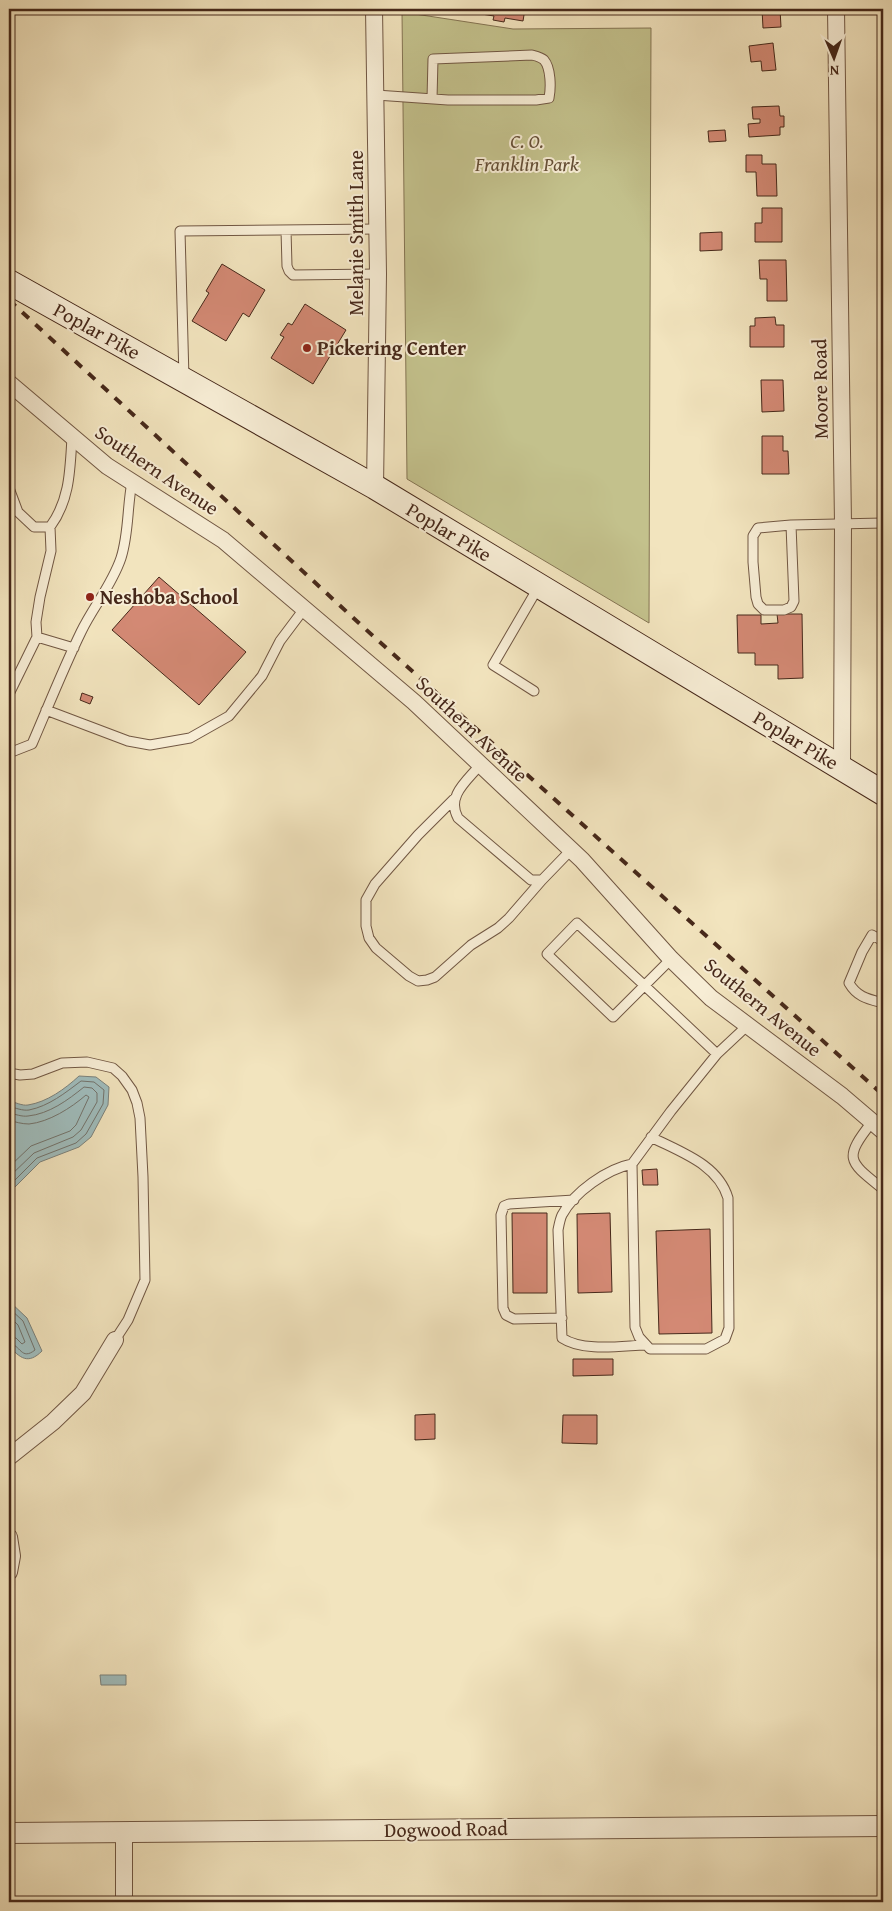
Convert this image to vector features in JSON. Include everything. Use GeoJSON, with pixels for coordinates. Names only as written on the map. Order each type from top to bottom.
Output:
{"type":"FeatureCollection","features":[{"type":"Feature","properties":{"kind":"main road","name":"Poplar Pike"},"geometry":{"type":"LineString","coordinates":[[9,282],[375,487],[883,793]]}},
{"type":"Feature","properties":{"kind":"street","name":"Melanie Smith Lane"},"geometry":{"type":"LineString","coordinates":[[374,9],[378,228],[375,487]]}},
{"type":"Feature","properties":{"kind":"street","name":"Moore Road"},"geometry":{"type":"LineString","coordinates":[[836,9],[843,524],[842,768]]}},
{"type":"Feature","properties":{"kind":"street","name":"Southern Avenue"},"geometry":{"type":"LineString","coordinates":[[9,384],[106,466],[223,540],[414,702],[571,850],[671,959],[711,998],[842,1096],[878,1127]]}},
{"type":"Feature","properties":{"kind":"street"},"geometry":{"type":"LineString","coordinates":[[9,1458],[53,1422],[83,1393],[115,1340]]}},
{"type":"Feature","properties":{"kind":"street"},"geometry":{"type":"LineString","coordinates":[[9,1537],[12,1556],[9,1572]]}},
{"type":"Feature","properties":{"kind":"street","name":"Dogwood Road"},"geometry":{"type":"LineString","coordinates":[[9,1832],[883,1826]]}},
{"type":"Feature","properties":{"kind":"street"},"geometry":{"type":"LineString","coordinates":[[124,1832],[124,1902]]}},
{"type":"Feature","properties":{"kind":"lane"},"geometry":{"type":"LineString","coordinates":[[376,95],[432,99],[536,100],[549,98],[551,91],[547,65],[542,59],[532,55],[432,58],[432,99]]}},
{"type":"Feature","properties":{"kind":"lane"},"geometry":{"type":"LineString","coordinates":[[184,380],[180,231],[378,228]]}},
{"type":"Feature","properties":{"kind":"lane"},"geometry":{"type":"LineString","coordinates":[[286,230],[286,266],[293,274],[378,274]]}},
{"type":"Feature","properties":{"kind":"lane"},"geometry":{"type":"LineString","coordinates":[[9,694],[37,637],[36,622],[40,597],[51,551],[50,527],[60,514],[69,478],[72,437]]}},
{"type":"Feature","properties":{"kind":"lane"},"geometry":{"type":"LineString","coordinates":[[9,753],[32,744],[82,630],[106,591],[121,558],[127,530],[128,502],[132,482]]}},
{"type":"Feature","properties":{"kind":"lane"},"geometry":{"type":"LineString","coordinates":[[9,488],[12,506],[18,512],[34,527],[50,527]]}},
{"type":"Feature","properties":{"kind":"lane"},"geometry":{"type":"LineString","coordinates":[[791,525],[794,601],[792,607],[784,610],[764,610],[758,604],[756,597],[753,536],[758,528],[791,525],[883,523]]}},
{"type":"Feature","properties":{"kind":"lane"},"geometry":{"type":"LineString","coordinates":[[534,692],[493,665],[539,586]]}},
{"type":"Feature","properties":{"kind":"lane"},"geometry":{"type":"LineString","coordinates":[[46,710],[128,741],[150,745],[190,738],[229,716],[262,676],[280,641],[304,609]]}},
{"type":"Feature","properties":{"kind":"lane"},"geometry":{"type":"LineString","coordinates":[[37,637],[74,648]]}},
{"type":"Feature","properties":{"kind":"lane"},"geometry":{"type":"LineString","coordinates":[[480,764],[454,799],[418,835],[375,884],[366,900],[366,926],[369,938],[376,948],[409,976],[418,981],[435,977],[471,945],[498,928],[509,918],[571,850]]}},
{"type":"Feature","properties":{"kind":"lane"},"geometry":{"type":"LineString","coordinates":[[454,799],[454,810],[458,818],[522,874],[531,880],[542,880]]}},
{"type":"Feature","properties":{"kind":"lane"},"geometry":{"type":"LineString","coordinates":[[671,959],[645,986],[613,1017],[547,954],[577,923],[645,986],[717,1054]]}},
{"type":"Feature","properties":{"kind":"lane"},"geometry":{"type":"LineString","coordinates":[[883,941],[872,935],[862,952],[849,983],[854,991],[864,998],[883,1003]]}},
{"type":"Feature","properties":{"kind":"lane"},"geometry":{"type":"LineString","coordinates":[[645,1345],[580,1346],[562,1338],[558,1230],[561,1217],[574,1200],[609,1171],[632,1164],[717,1054],[748,1026]]}},
{"type":"Feature","properties":{"kind":"lane"},"geometry":{"type":"LineString","coordinates":[[9,1073],[20,1075],[33,1074],[62,1063],[87,1062],[113,1068],[122,1076],[132,1090],[140,1118],[145,1280],[128,1320],[115,1340]]}},
{"type":"Feature","properties":{"kind":"lane"},"geometry":{"type":"LineString","coordinates":[[878,1127],[856,1144],[852,1150],[852,1156],[855,1164],[883,1189]]}},
{"type":"Feature","properties":{"kind":"lane"},"geometry":{"type":"LineString","coordinates":[[632,1164],[635,1327],[639,1337],[650,1349],[706,1349],[725,1339],[729,1328],[728,1204],[724,1186],[704,1165],[651,1138]]}},
{"type":"Feature","properties":{"kind":"lane"},"geometry":{"type":"LineString","coordinates":[[562,1318],[514,1319],[506,1316],[504,1308],[501,1215],[504,1206],[509,1204],[574,1200]]}},
{"type":"Feature","properties":{"kind":"green space","name":"C. O. Franklin Park"},"geometry":{"type":"Polygon","coordinates":[[[402,12],[513,29],[651,28],[649,623],[407,479],[402,12]]]}},
{"type":"Feature","properties":{"kind":"green space"},"geometry":{"type":"Polygon","coordinates":[[[883,160],[883,431],[879,408],[879,190],[883,160]]]}},
{"type":"Feature","properties":{"kind":"water"},"geometry":{"type":"Polygon","coordinates":[[[79,1076],[96,1077],[109,1087],[108,1105],[91,1137],[79,1147],[40,1162],[9,1193],[9,1101],[26,1105],[42,1101],[62,1090],[79,1076]]]}},
{"type":"Feature","properties":{"kind":"water"},"geometry":{"type":"Polygon","coordinates":[[[9,1301],[27,1318],[42,1351],[32,1358],[21,1357],[9,1346],[9,1301]]]}},
{"type":"Feature","properties":{"kind":"water"},"geometry":{"type":"Polygon","coordinates":[[[100,1675],[126,1675],[126,1685],[101,1685],[100,1675]]]}},
{"type":"Feature","properties":{"kind":"building"},"geometry":{"type":"Polygon","coordinates":[[[476,9],[525,9],[523,21],[505,18],[504,22],[493,20],[494,16],[475,13],[476,9]]]}},
{"type":"Feature","properties":{"kind":"building"},"geometry":{"type":"Polygon","coordinates":[[[762,9],[780,9],[781,27],[763,28],[762,9]]]}},
{"type":"Feature","properties":{"kind":"building"},"geometry":{"type":"Polygon","coordinates":[[[773,43],[776,70],[762,71],[761,61],[751,62],[749,46],[773,43]]]}},
{"type":"Feature","properties":{"kind":"building"},"geometry":{"type":"Polygon","coordinates":[[[779,106],[780,116],[784,116],[784,127],[780,127],[780,135],[749,137],[748,124],[760,123],[760,119],[753,119],[752,107],[779,106]]]}},
{"type":"Feature","properties":{"kind":"building"},"geometry":{"type":"Polygon","coordinates":[[[725,130],[726,141],[709,142],[708,131],[725,130]]]}},
{"type":"Feature","properties":{"kind":"building"},"geometry":{"type":"Polygon","coordinates":[[[746,155],[762,155],[762,164],[776,164],[777,196],[757,196],[756,172],[746,172],[746,155]]]}},
{"type":"Feature","properties":{"kind":"building"},"geometry":{"type":"Polygon","coordinates":[[[762,208],[782,208],[782,242],[755,242],[755,223],[762,223],[762,208]]]}},
{"type":"Feature","properties":{"kind":"building"},"geometry":{"type":"Polygon","coordinates":[[[722,232],[722,250],[700,251],[700,233],[722,232]]]}},
{"type":"Feature","properties":{"kind":"building"},"geometry":{"type":"Polygon","coordinates":[[[759,260],[786,260],[787,301],[767,301],[767,279],[760,279],[759,260]]]}},
{"type":"Feature","properties":{"kind":"building"},"geometry":{"type":"Polygon","coordinates":[[[222,264],[265,290],[249,317],[243,313],[226,341],[192,321],[209,293],[206,291],[222,264]]]}},
{"type":"Feature","properties":{"kind":"building","name":"Pickering Center"},"geometry":{"type":"Polygon","coordinates":[[[305,304],[346,330],[313,384],[271,358],[284,337],[280,335],[288,323],[292,325],[305,304]]]}},
{"type":"Feature","properties":{"kind":"building"},"geometry":{"type":"Polygon","coordinates":[[[775,317],[776,325],[784,325],[784,347],[750,347],[750,326],[755,326],[755,318],[775,317]]]}},
{"type":"Feature","properties":{"kind":"building"},"geometry":{"type":"Polygon","coordinates":[[[761,380],[783,380],[784,411],[762,412],[761,380]]]}},
{"type":"Feature","properties":{"kind":"building"},"geometry":{"type":"Polygon","coordinates":[[[762,436],[783,436],[783,451],[788,451],[789,474],[762,474],[762,436]]]}},
{"type":"Feature","properties":{"kind":"building"},"geometry":{"type":"Polygon","coordinates":[[[159,577],[246,652],[199,705],[112,630],[159,577]]]}},
{"type":"Feature","properties":{"kind":"building"},"geometry":{"type":"Polygon","coordinates":[[[878,591],[883,591],[883,654],[880,654],[878,591]]]}},
{"type":"Feature","properties":{"kind":"building"},"geometry":{"type":"Polygon","coordinates":[[[777,614],[802,614],[803,678],[778,679],[778,665],[755,665],[755,653],[738,653],[737,615],[761,615],[761,624],[778,623],[777,614]]]}},
{"type":"Feature","properties":{"kind":"building"},"geometry":{"type":"Polygon","coordinates":[[[82,693],[93,697],[90,704],[80,700],[82,693]]]}},
{"type":"Feature","properties":{"kind":"building"},"geometry":{"type":"Polygon","coordinates":[[[657,1169],[658,1185],[643,1185],[642,1170],[657,1169]]]}},
{"type":"Feature","properties":{"kind":"building"},"geometry":{"type":"Polygon","coordinates":[[[512,1213],[547,1213],[547,1293],[513,1293],[512,1213]]]}},
{"type":"Feature","properties":{"kind":"building"},"geometry":{"type":"Polygon","coordinates":[[[610,1213],[612,1292],[578,1293],[577,1214],[610,1213]]]}},
{"type":"Feature","properties":{"kind":"building"},"geometry":{"type":"Polygon","coordinates":[[[710,1229],[712,1333],[659,1334],[656,1231],[710,1229]]]}},
{"type":"Feature","properties":{"kind":"building"},"geometry":{"type":"Polygon","coordinates":[[[573,1359],[613,1359],[613,1375],[573,1376],[573,1359]]]}},
{"type":"Feature","properties":{"kind":"building"},"geometry":{"type":"Polygon","coordinates":[[[435,1414],[435,1439],[415,1440],[415,1415],[435,1414]]]}},
{"type":"Feature","properties":{"kind":"building"},"geometry":{"type":"Polygon","coordinates":[[[563,1415],[597,1415],[597,1444],[562,1443],[563,1415]]]}},
{"type":"Feature","properties":{"kind":"railway"},"geometry":{"type":"LineString","coordinates":[[9,300],[361,625],[883,1095]]}},
{"type":"Feature","properties":{"kind":"place","name":"Pickering Center"},"geometry":{"type":"Point","coordinates":[307,348]}},
{"type":"Feature","properties":{"kind":"place","name":"Neshoba School"},"geometry":{"type":"Point","coordinates":[90,597]}}]}
